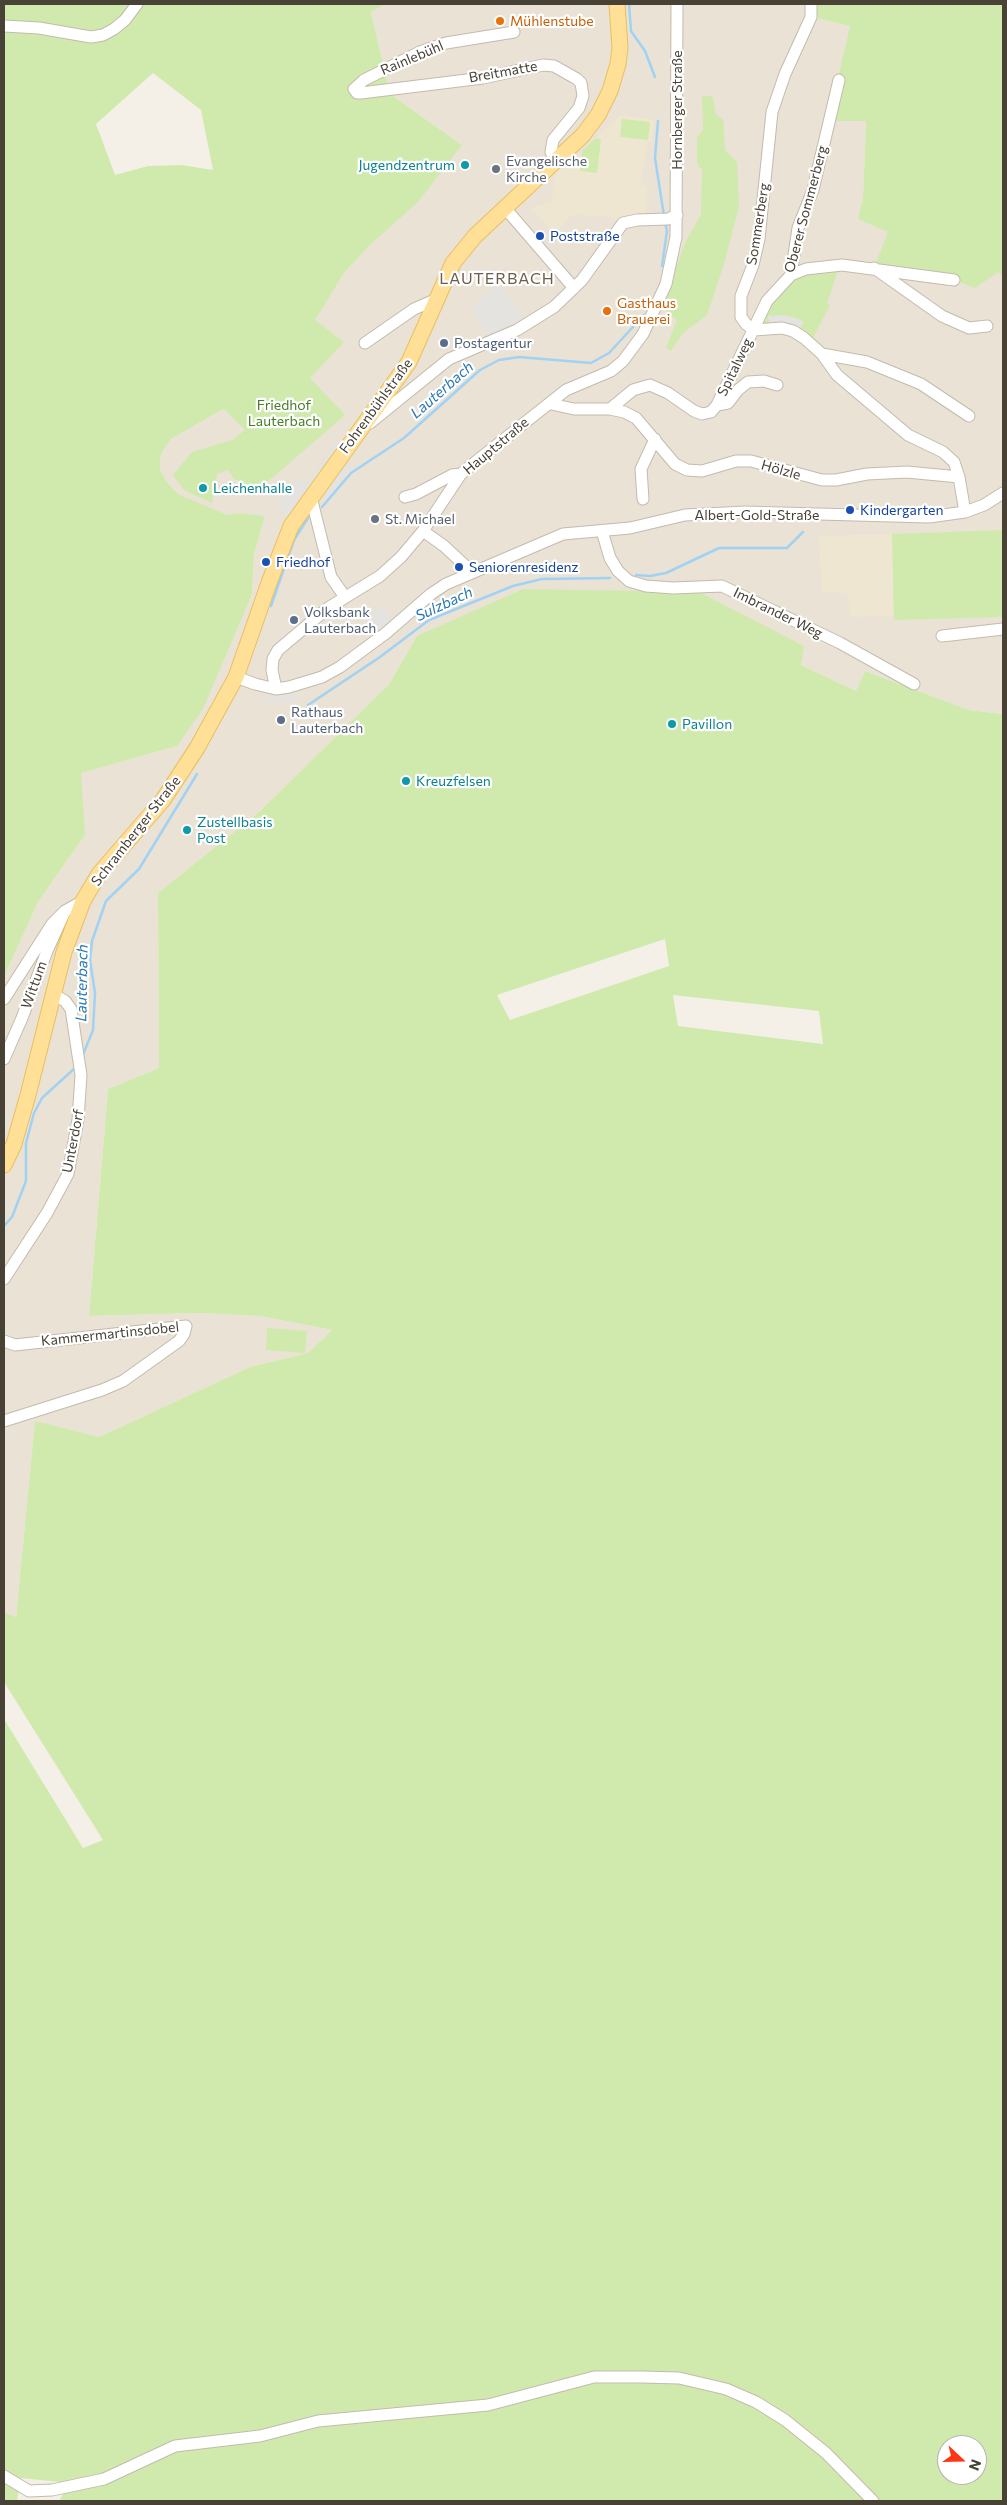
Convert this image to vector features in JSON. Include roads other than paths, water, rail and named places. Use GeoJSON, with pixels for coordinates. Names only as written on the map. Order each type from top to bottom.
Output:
{"type":"FeatureCollection","features":[{"type":"Feature","properties":{"kind":"main road","name":"Fohrenbühlstraße"},"geometry":{"type":"LineString","coordinates":[[236,677],[291,526],[409,362],[445,276],[460,252],[556,162],[591,125],[610,91],[620,48],[617,4]]}},
{"type":"Feature","properties":{"kind":"main road","name":"Schramberger Straße"},"geometry":{"type":"LineString","coordinates":[[4,1165],[14,1144],[28,1095],[69,934],[83,902],[100,874],[176,781],[236,677]]}},
{"type":"Feature","properties":{"kind":"street"},"geometry":{"type":"LineString","coordinates":[[4,26],[97,36],[114,29],[137,4]]}},
{"type":"Feature","properties":{"kind":"street","name":"Hornberger Straße"},"geometry":{"type":"LineString","coordinates":[[667,218],[677,4]]}},
{"type":"Feature","properties":{"kind":"street"},"geometry":{"type":"LineString","coordinates":[[802,4],[806,28]]}},
{"type":"Feature","properties":{"kind":"street","name":"Sommerberg"},"geometry":{"type":"LineString","coordinates":[[754,330],[746,324],[739,308],[759,239],[772,112],[776,96],[811,17],[811,4]]}},
{"type":"Feature","properties":{"kind":"street","name":"Rainlebühl"},"geometry":{"type":"LineString","coordinates":[[361,92],[354,90],[358,84],[420,52],[446,44],[514,32]]}},
{"type":"Feature","properties":{"kind":"street","name":"Breitmatte"},"geometry":{"type":"LineString","coordinates":[[361,92],[483,78],[543,65],[554,66],[577,78],[581,84],[583,96],[578,108],[553,140],[551,152],[556,162]]}},
{"type":"Feature","properties":{"kind":"street","name":"Oberer Sommerberg"},"geometry":{"type":"LineString","coordinates":[[754,330],[767,301],[791,275],[798,228],[812,190],[839,80]]}},
{"type":"Feature","properties":{"kind":"street"},"geometry":{"type":"LineString","coordinates":[[505,208],[574,288]]}},
{"type":"Feature","properties":{"kind":"street"},"geometry":{"type":"LineString","coordinates":[[360,431],[449,359],[530,323],[554,307],[590,269],[623,223],[667,218]]}},
{"type":"Feature","properties":{"kind":"street","name":"Hauptstraße"},"geometry":{"type":"LineString","coordinates":[[276,689],[272,670],[278,650],[328,608],[380,576],[400,557],[423,530],[461,474],[531,416],[551,404],[566,390],[611,370],[628,356],[656,310],[672,265],[667,218]]}},
{"type":"Feature","properties":{"kind":"street"},"geometry":{"type":"LineString","coordinates":[[791,275],[824,266],[874,268],[954,280]]}},
{"type":"Feature","properties":{"kind":"street"},"geometry":{"type":"LineString","coordinates":[[874,268],[942,316],[969,328],[987,326]]}},
{"type":"Feature","properties":{"kind":"street"},"geometry":{"type":"LineString","coordinates":[[365,343],[414,309],[436,299]]}},
{"type":"Feature","properties":{"kind":"street"},"geometry":{"type":"LineString","coordinates":[[754,330],[782,328],[793,331],[822,354],[837,375],[908,435],[943,452],[954,462],[959,477],[965,512],[984,505],[1003,493]]}},
{"type":"Feature","properties":{"kind":"street","name":"Spitalweg"},"geometry":{"type":"LineString","coordinates":[[610,409],[633,390],[650,385],[659,388],[694,411],[702,414],[711,412],[717,405],[754,330]]}},
{"type":"Feature","properties":{"kind":"street"},"geometry":{"type":"LineString","coordinates":[[822,354],[867,362],[921,384],[969,416]]}},
{"type":"Feature","properties":{"kind":"street","name":"Spitalweg"},"geometry":{"type":"LineString","coordinates":[[717,405],[722,406],[728,403],[738,390],[748,382],[764,381],[777,385]]}},
{"type":"Feature","properties":{"kind":"street","name":"Hölzle"},"geometry":{"type":"LineString","coordinates":[[551,404],[574,409],[610,409],[636,418],[675,464],[687,470],[702,471],[736,461],[751,461],[822,480],[836,480],[867,474],[907,472],[959,477]]}},
{"type":"Feature","properties":{"kind":"street"},"geometry":{"type":"LineString","coordinates":[[643,499],[642,469],[655,439]]}},
{"type":"Feature","properties":{"kind":"street"},"geometry":{"type":"LineString","coordinates":[[405,497],[416,494],[452,475],[461,474]]}},
{"type":"Feature","properties":{"kind":"street"},"geometry":{"type":"LineString","coordinates":[[311,496],[331,577],[345,597]]}},
{"type":"Feature","properties":{"kind":"street","name":"Albert-Gold-Straße"},"geometry":{"type":"LineString","coordinates":[[236,677],[254,684],[276,689],[305,683],[340,667],[386,633],[430,594],[446,584],[558,536],[630,528],[685,515],[745,512],[929,517],[965,512]]}},
{"type":"Feature","properties":{"kind":"street"},"geometry":{"type":"LineString","coordinates":[[423,530],[444,546],[472,572]]}},
{"type":"Feature","properties":{"kind":"street","name":"Imbrander Weg"},"geometry":{"type":"LineString","coordinates":[[602,531],[610,558],[618,571],[629,581],[646,586],[673,588],[722,586],[840,643],[914,684]]}},
{"type":"Feature","properties":{"kind":"street"},"geometry":{"type":"LineString","coordinates":[[942,636],[1003,628]]}},
{"type":"Feature","properties":{"kind":"street"},"geometry":{"type":"LineString","coordinates":[[4,999],[52,924],[65,911],[83,902]]}},
{"type":"Feature","properties":{"kind":"street","name":"Wittum"},"geometry":{"type":"LineString","coordinates":[[4,1059],[22,1018],[46,951],[65,911]]}},
{"type":"Feature","properties":{"kind":"street","name":"Unterdorf"},"geometry":{"type":"LineString","coordinates":[[4,1279],[42,1221],[68,1174],[81,1094],[80,1070],[71,1010],[66,1001],[53,994]]}},
{"type":"Feature","properties":{"kind":"street","name":"Kammermartinsdobel"},"geometry":{"type":"LineString","coordinates":[[4,1341],[15,1345],[186,1326],[184,1334],[179,1340],[122,1381],[102,1390],[4,1421]]}},
{"type":"Feature","properties":{"kind":"street"},"geometry":{"type":"LineString","coordinates":[[4,2476],[29,2491],[52,2490],[104,2479],[174,2446],[260,2436],[318,2421],[488,2405],[594,2377],[679,2378],[726,2389],[756,2402],[785,2420],[826,2453],[873,2501]]}},
{"type":"Feature","properties":{"kind":"waterway","name":"Lauterbach"},"geometry":{"type":"LineString","coordinates":[[629,4],[631,31],[645,51],[655,77]]}},
{"type":"Feature","properties":{"kind":"waterway","name":"Lauterbach"},"geometry":{"type":"LineString","coordinates":[[658,121],[655,158],[664,216]]}},
{"type":"Feature","properties":{"kind":"waterway","name":"Lauterbach"},"geometry":{"type":"LineString","coordinates":[[662,266],[667,231],[665,222]]}},
{"type":"Feature","properties":{"kind":"waterway","name":"Lauterbach"},"geometry":{"type":"LineString","coordinates":[[322,507],[351,473],[404,438],[480,370],[499,360],[519,357],[591,363],[609,353],[644,315]]}},
{"type":"Feature","properties":{"kind":"waterway","name":"Lauterbach"},"geometry":{"type":"LineString","coordinates":[[271,606],[294,540],[308,518]]}},
{"type":"Feature","properties":{"kind":"waterway","name":"Sulzbach"},"geometry":{"type":"LineString","coordinates":[[636,575],[650,576],[666,573],[719,548],[787,548],[803,532]]}},
{"type":"Feature","properties":{"kind":"waterway","name":"Sulzbach"},"geometry":{"type":"LineString","coordinates":[[308,705],[380,657],[429,620],[513,586],[542,579],[610,578]]}},
{"type":"Feature","properties":{"kind":"waterway","name":"Lauterbach"},"geometry":{"type":"LineString","coordinates":[[82,1057],[93,1030],[95,993],[90,960],[92,941],[106,901],[139,869],[197,774]]}},
{"type":"Feature","properties":{"kind":"waterway","name":"Lauterbach"},"geometry":{"type":"LineString","coordinates":[[4,1226],[12,1217],[26,1181],[26,1143],[34,1113],[42,1098],[75,1068]]}},
{"type":"Feature","properties":{"kind":"place","name":"Mühlenstube"},"geometry":{"type":"Point","coordinates":[500,21]}},
{"type":"Feature","properties":{"kind":"place","name":"Jugendzentrum"},"geometry":{"type":"Point","coordinates":[465,165]}},
{"type":"Feature","properties":{"kind":"place","name":"Evangelische Kirche"},"geometry":{"type":"Point","coordinates":[496,169]}},
{"type":"Feature","properties":{"kind":"place","name":"Poststraße"},"geometry":{"type":"Point","coordinates":[540,236]}},
{"type":"Feature","properties":{"kind":"place","name":"Gasthaus Brauerei"},"geometry":{"type":"Point","coordinates":[607,311]}},
{"type":"Feature","properties":{"kind":"place","name":"Postagentur"},"geometry":{"type":"Point","coordinates":[444,343]}},
{"type":"Feature","properties":{"kind":"place","name":"Leichenhalle"},"geometry":{"type":"Point","coordinates":[203,488]}},
{"type":"Feature","properties":{"kind":"place","name":"Kindergarten"},"geometry":{"type":"Point","coordinates":[850,510]}},
{"type":"Feature","properties":{"kind":"place","name":"St. Michael"},"geometry":{"type":"Point","coordinates":[375,519]}},
{"type":"Feature","properties":{"kind":"place","name":"Friedhof"},"geometry":{"type":"Point","coordinates":[266,562]}},
{"type":"Feature","properties":{"kind":"place","name":"Seniorenresidenz"},"geometry":{"type":"Point","coordinates":[459,567]}},
{"type":"Feature","properties":{"kind":"place","name":"Volksbank Lauterbach"},"geometry":{"type":"Point","coordinates":[294,620]}},
{"type":"Feature","properties":{"kind":"place","name":"Rathaus Lauterbach"},"geometry":{"type":"Point","coordinates":[281,720]}},
{"type":"Feature","properties":{"kind":"place","name":"Pavillon"},"geometry":{"type":"Point","coordinates":[672,724]}},
{"type":"Feature","properties":{"kind":"place","name":"Kreuzfelsen"},"geometry":{"type":"Point","coordinates":[406,781]}},
{"type":"Feature","properties":{"kind":"place","name":"Zustellbasis Post"},"geometry":{"type":"Point","coordinates":[187,830]}},
{"type":"Feature","properties":{"kind":"district","name":"LAUTERBACH"},"geometry":{"type":"Point","coordinates":[497,279]}},
{"type":"Feature","properties":{"kind":"park label","name":"Friedhof Lauterbach"},"geometry":{"type":"Point","coordinates":[284,414]}}]}
